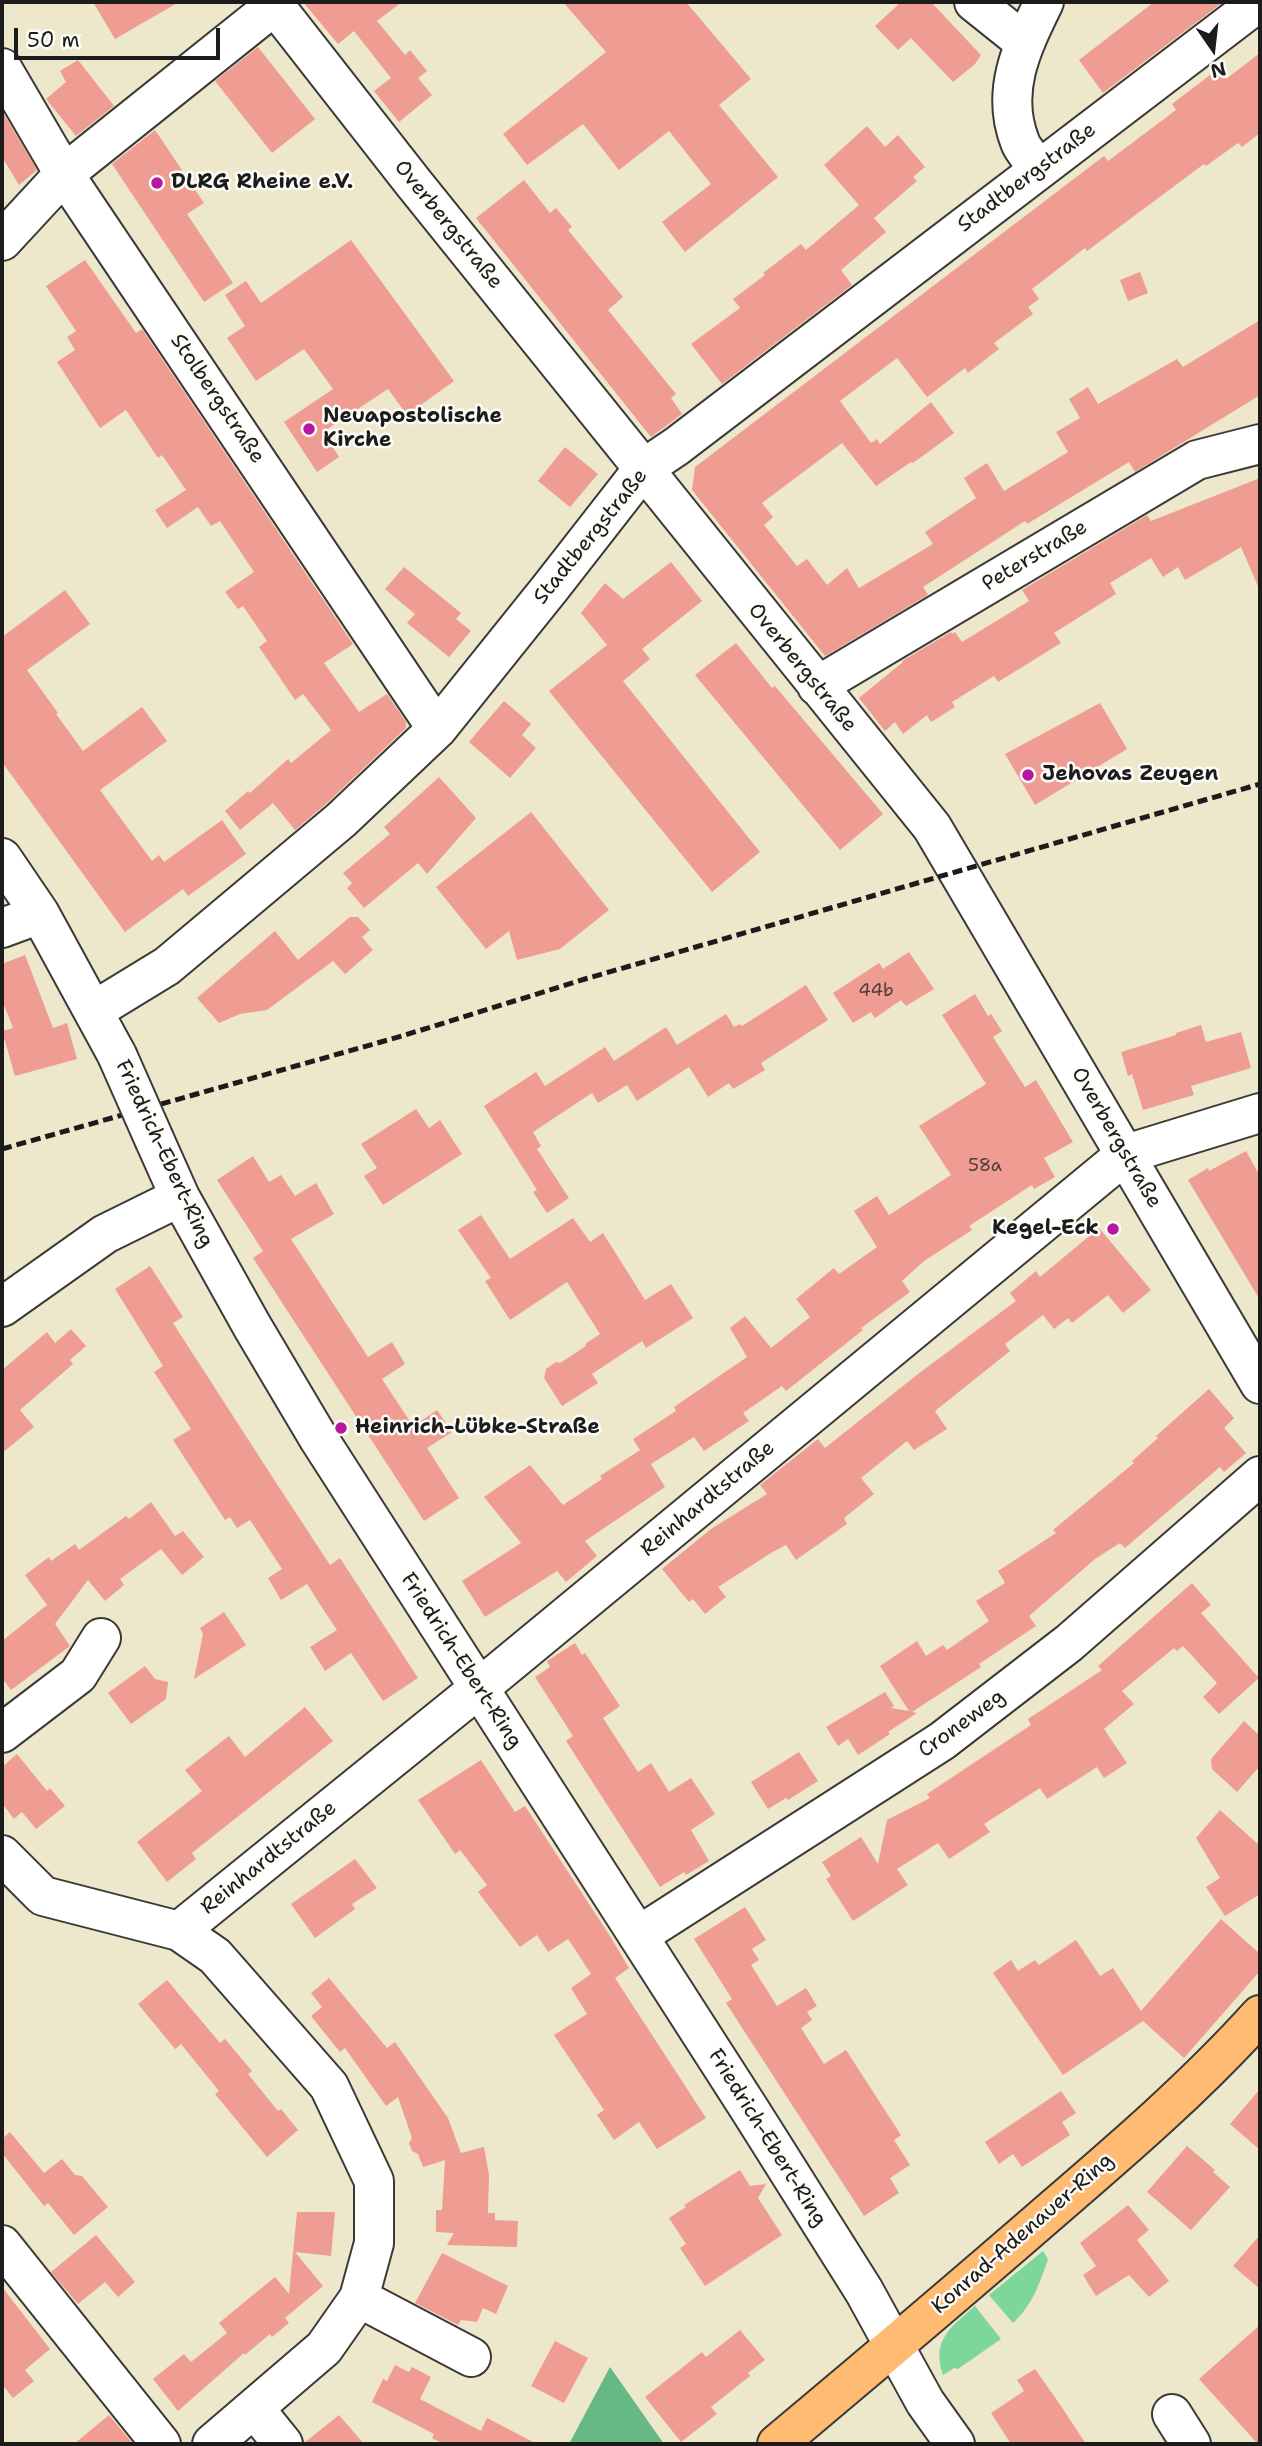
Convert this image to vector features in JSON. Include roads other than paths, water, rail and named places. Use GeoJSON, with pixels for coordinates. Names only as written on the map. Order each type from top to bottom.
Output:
{"type":"FeatureCollection","features":[{"type":"Feature","properties":{"kind":"main road","name":"Konrad-Adenauer-Ring"},"geometry":{"type":"LineString","coordinates":[[777,2444],[1161,2116],[1216,2064],[1260,2015]]}},
{"type":"Feature","properties":{"kind":"street"},"geometry":{"type":"LineString","coordinates":[[974,2],[1024,42]]}},
{"type":"Feature","properties":{"kind":"street"},"geometry":{"type":"LineString","coordinates":[[1039,169],[1020,143],[1013,110],[1012,83],[1024,42],[1044,2]]}},
{"type":"Feature","properties":{"kind":"street","name":"Stadtbergstraße"},"geometry":{"type":"LineString","coordinates":[[94,1010],[167,965],[341,820],[437,729],[643,469],[677,446],[1259,2]]}},
{"type":"Feature","properties":{"kind":"street"},"geometry":{"type":"LineString","coordinates":[[2,241],[64,174],[275,3]]}},
{"type":"Feature","properties":{"kind":"street","name":"Overbergstraße"},"geometry":{"type":"LineString","coordinates":[[275,3],[643,469],[932,827],[1260,1384]]}},
{"type":"Feature","properties":{"kind":"street","name":"Stolbergstraße"},"geometry":{"type":"LineString","coordinates":[[2,68],[64,174],[437,729]]}},
{"type":"Feature","properties":{"kind":"street","name":"Peterstraße"},"geometry":{"type":"LineString","coordinates":[[817,686],[1197,460],[1260,444]]}},
{"type":"Feature","properties":{"kind":"street","name":"Friedrich-Ebert-Ring"},"geometry":{"type":"LineString","coordinates":[[2,858],[40,914],[94,1010],[180,1197],[319,1439],[864,2291],[925,2402],[955,2444]]}},
{"type":"Feature","properties":{"kind":"street"},"geometry":{"type":"LineString","coordinates":[[2,928],[40,914]]}},
{"type":"Feature","properties":{"kind":"street","name":"Reinhardtstraße"},"geometry":{"type":"LineString","coordinates":[[179,1931],[478,1689],[1126,1154],[1260,1113]]}},
{"type":"Feature","properties":{"kind":"street"},"geometry":{"type":"LineString","coordinates":[[2,1307],[104,1234],[180,1197]]}},
{"type":"Feature","properties":{"kind":"street","name":"Croneweg"},"geometry":{"type":"LineString","coordinates":[[638,1936],[942,1741],[1069,1643],[1260,1476]]}},
{"type":"Feature","properties":{"kind":"street"},"geometry":{"type":"LineString","coordinates":[[2,1733],[78,1675],[101,1638]]}},
{"type":"Feature","properties":{"kind":"street"},"geometry":{"type":"LineString","coordinates":[[2,1855],[43,1896],[179,1931],[215,1956],[329,2086],[374,2181],[374,2243],[359,2298],[324,2348],[212,2444]]}},
{"type":"Feature","properties":{"kind":"street"},"geometry":{"type":"LineString","coordinates":[[2,2245],[161,2444]]}},
{"type":"Feature","properties":{"kind":"street"},"geometry":{"type":"LineString","coordinates":[[359,2298],[471,2357]]}},
{"type":"Feature","properties":{"kind":"street"},"geometry":{"type":"LineString","coordinates":[[254,2408],[283,2444]]}},
{"type":"Feature","properties":{"kind":"railway"},"geometry":{"type":"LineString","coordinates":[[2,1149],[402,1036],[585,979],[1260,784]]}},
{"type":"Feature","properties":{"kind":"place","name":"DLRG Rheine e.V."},"geometry":{"type":"Point","coordinates":[157,183]}},
{"type":"Feature","properties":{"kind":"place","name":"Neuapostolische Kirche"},"geometry":{"type":"Point","coordinates":[309,429]}},
{"type":"Feature","properties":{"kind":"place","name":"Jehovas Zeugen"},"geometry":{"type":"Point","coordinates":[1028,775]}},
{"type":"Feature","properties":{"kind":"place","name":"Kegel-Eck"},"geometry":{"type":"Point","coordinates":[1113,1229]}},
{"type":"Feature","properties":{"kind":"place","name":"Heinrich-Lübke-Straße"},"geometry":{"type":"Point","coordinates":[341,1428]}}]}
